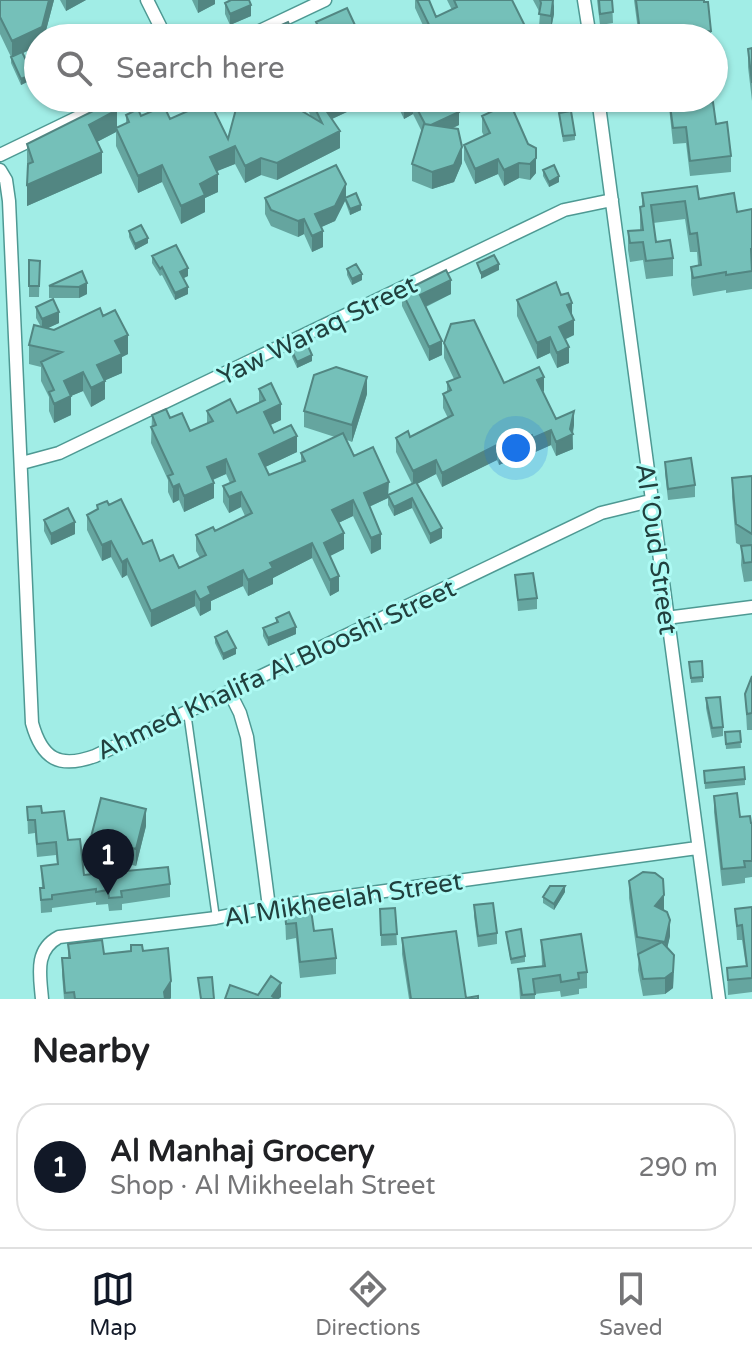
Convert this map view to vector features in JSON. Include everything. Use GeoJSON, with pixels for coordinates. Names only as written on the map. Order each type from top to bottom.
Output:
{"type":"FeatureCollection","features":[{"type":"Feature","properties":{"kind":"street"},"geometry":{"type":"LineString","coordinates":[[147,0],[159,24]]}},
{"type":"Feature","properties":{"kind":"street"},"geometry":{"type":"LineString","coordinates":[[274,24],[325,0]]}},
{"type":"Feature","properties":{"kind":"street"},"geometry":{"type":"LineString","coordinates":[[584,0],[588,24]]}},
{"type":"Feature","properties":{"kind":"street"},"geometry":{"type":"LineString","coordinates":[[0,155],[89,112]]}},
{"type":"Feature","properties":{"kind":"street","name":"Al 'Oud Street"},"geometry":{"type":"LineString","coordinates":[[600,112],[719,999]]}},
{"type":"Feature","properties":{"kind":"street","name":"Ahmed Khalifa Al Blooshi Street"},"geometry":{"type":"LineString","coordinates":[[0,170],[6,180],[9,201],[32,723],[38,743],[48,755],[64,762],[78,762],[230,693],[601,513],[650,501]]}},
{"type":"Feature","properties":{"kind":"street","name":"Yaw Waraq Street"},"geometry":{"type":"LineString","coordinates":[[22,463],[59,453],[564,210],[612,200]]}},
{"type":"Feature","properties":{"kind":"street"},"geometry":{"type":"LineString","coordinates":[[666,618],[752,607]]}},
{"type":"Feature","properties":{"kind":"street"},"geometry":{"type":"LineString","coordinates":[[230,693],[247,737],[269,907]]}},
{"type":"Feature","properties":{"kind":"street","name":"Al Mikheelah Street"},"geometry":{"type":"LineString","coordinates":[[42,999],[41,954],[51,941],[59,937],[216,918],[269,907],[697,848]]}},
{"type":"Feature","properties":{"kind":"lane"},"geometry":{"type":"LineString","coordinates":[[187,712],[216,918]]}},
{"type":"Feature","properties":{"kind":"building"},"geometry":{"type":"Polygon","coordinates":[[[0,0],[49,0],[43,24],[24,24],[24,35],[12,41],[0,17],[0,0]]]}},
{"type":"Feature","properties":{"kind":"building"},"geometry":{"type":"Polygon","coordinates":[[[249,0],[251,5],[230,14],[225,3],[249,0]]]}},
{"type":"Feature","properties":{"kind":"building"},"geometry":{"type":"Polygon","coordinates":[[[417,0],[429,0],[436,17],[457,7],[454,0],[512,0],[524,24],[429,24],[417,0]]]}},
{"type":"Feature","properties":{"kind":"building"},"geometry":{"type":"Polygon","coordinates":[[[540,0],[553,0],[551,16],[539,14],[540,0]]]}},
{"type":"Feature","properties":{"kind":"building"},"geometry":{"type":"Polygon","coordinates":[[[599,0],[612,0],[613,12],[600,14],[599,0]]]}},
{"type":"Feature","properties":{"kind":"building"},"geometry":{"type":"Polygon","coordinates":[[[636,0],[708,2],[710,24],[639,24],[636,0]]]}},
{"type":"Feature","properties":{"kind":"building"},"geometry":{"type":"Polygon","coordinates":[[[347,8],[354,24],[317,24],[347,8]]]}},
{"type":"Feature","properties":{"kind":"building"},"geometry":{"type":"Polygon","coordinates":[[[752,48],[752,83],[748,49],[752,48]]]}},
{"type":"Feature","properties":{"kind":"building"},"geometry":{"type":"Polygon","coordinates":[[[22,52],[24,78],[21,79],[11,57],[22,52]]]}},
{"type":"Feature","properties":{"kind":"building"},"geometry":{"type":"Polygon","coordinates":[[[91,112],[113,112],[89,125],[102,152],[27,185],[28,164],[33,162],[27,144],[91,112]]]}},
{"type":"Feature","properties":{"kind":"building"},"geometry":{"type":"Polygon","coordinates":[[[132,112],[139,112],[141,116],[150,112],[167,112],[170,119],[186,112],[215,112],[228,139],[235,112],[304,112],[322,123],[317,112],[327,112],[340,131],[277,163],[261,158],[245,166],[235,146],[210,157],[218,174],[200,184],[205,195],[181,206],[162,165],[138,176],[116,128],[129,122],[126,115],[132,112]]]}},
{"type":"Feature","properties":{"kind":"building"},"geometry":{"type":"Polygon","coordinates":[[[419,112],[459,112],[431,125],[425,124],[419,112]]]}},
{"type":"Feature","properties":{"kind":"building"},"geometry":{"type":"Polygon","coordinates":[[[491,112],[514,112],[528,144],[536,148],[536,158],[530,164],[519,163],[504,170],[498,159],[475,169],[464,145],[490,133],[482,116],[491,112]]]}},
{"type":"Feature","properties":{"kind":"building"},"geometry":{"type":"Polygon","coordinates":[[[571,112],[575,135],[563,136],[559,113],[571,112]]]}},
{"type":"Feature","properties":{"kind":"building"},"geometry":{"type":"Polygon","coordinates":[[[671,112],[714,112],[716,124],[727,122],[731,156],[690,161],[686,127],[673,128],[671,112]]]}},
{"type":"Feature","properties":{"kind":"building"},"geometry":{"type":"Polygon","coordinates":[[[424,124],[458,129],[462,147],[454,165],[432,172],[412,164],[424,124]]]}},
{"type":"Feature","properties":{"kind":"building"},"geometry":{"type":"Polygon","coordinates":[[[336,165],[346,184],[335,206],[315,214],[323,231],[312,236],[304,219],[298,221],[271,210],[265,198],[336,165]]]}},
{"type":"Feature","properties":{"kind":"building"},"geometry":{"type":"Polygon","coordinates":[[[554,165],[559,176],[549,182],[543,170],[554,165]]]}},
{"type":"Feature","properties":{"kind":"building"},"geometry":{"type":"Polygon","coordinates":[[[697,186],[699,199],[734,193],[737,212],[752,209],[752,271],[693,278],[691,267],[701,265],[697,233],[690,234],[685,201],[651,205],[656,242],[670,240],[673,258],[646,261],[643,242],[630,243],[628,231],[643,230],[642,193],[697,186]]]}},
{"type":"Feature","properties":{"kind":"building"},"geometry":{"type":"Polygon","coordinates":[[[356,193],[361,205],[350,209],[345,198],[356,193]]]}},
{"type":"Feature","properties":{"kind":"building"},"geometry":{"type":"Polygon","coordinates":[[[141,225],[148,238],[135,244],[129,231],[141,225]]]}},
{"type":"Feature","properties":{"kind":"building"},"geometry":{"type":"Polygon","coordinates":[[[176,245],[188,268],[180,272],[188,287],[175,293],[162,267],[160,269],[152,256],[176,245]]]}},
{"type":"Feature","properties":{"kind":"building"},"geometry":{"type":"Polygon","coordinates":[[[494,255],[499,264],[481,273],[477,263],[494,255]]]}},
{"type":"Feature","properties":{"kind":"building"},"geometry":{"type":"Polygon","coordinates":[[[29,260],[40,261],[39,286],[29,286],[29,260]]]}},
{"type":"Feature","properties":{"kind":"building"},"geometry":{"type":"Polygon","coordinates":[[[356,264],[362,274],[352,279],[347,269],[356,264]]]}},
{"type":"Feature","properties":{"kind":"building"},"geometry":{"type":"Polygon","coordinates":[[[446,270],[451,280],[420,295],[442,341],[429,347],[402,292],[446,270]]]}},
{"type":"Feature","properties":{"kind":"building"},"geometry":{"type":"Polygon","coordinates":[[[82,271],[87,283],[79,287],[49,286],[82,271]]]}},
{"type":"Feature","properties":{"kind":"building"},"geometry":{"type":"Polygon","coordinates":[[[556,282],[561,295],[568,293],[572,303],[567,305],[574,320],[559,327],[569,347],[557,353],[550,337],[537,343],[517,300],[556,282]]]}},
{"type":"Feature","properties":{"kind":"building"},"geometry":{"type":"Polygon","coordinates":[[[53,299],[59,312],[42,319],[36,307],[53,299]]]}},
{"type":"Feature","properties":{"kind":"building"},"geometry":{"type":"Polygon","coordinates":[[[100,308],[103,316],[115,310],[128,335],[115,341],[122,354],[97,365],[105,381],[91,388],[83,372],[64,381],[71,396],[54,404],[49,392],[54,390],[41,362],[62,352],[29,345],[34,325],[54,330],[100,308]]]}},
{"type":"Feature","properties":{"kind":"building"},"geometry":{"type":"Polygon","coordinates":[[[474,320],[504,383],[539,367],[544,377],[537,380],[556,419],[574,411],[570,429],[573,434],[556,442],[551,430],[499,450],[497,445],[442,473],[436,460],[413,471],[396,438],[408,431],[410,437],[453,415],[443,394],[451,390],[447,382],[460,377],[444,343],[451,324],[474,320]]]}},
{"type":"Feature","properties":{"kind":"building"},"geometry":{"type":"Polygon","coordinates":[[[307,344],[312,355],[297,362],[292,351],[307,344]]]}},
{"type":"Feature","properties":{"kind":"building"},"geometry":{"type":"Polygon","coordinates":[[[336,367],[367,377],[352,425],[304,411],[314,375],[336,367]]]}},
{"type":"Feature","properties":{"kind":"building"},"geometry":{"type":"Polygon","coordinates":[[[271,383],[281,404],[264,412],[274,433],[291,425],[297,436],[259,454],[269,475],[305,461],[301,453],[343,433],[354,456],[373,447],[389,482],[364,493],[381,534],[371,538],[353,500],[332,510],[344,533],[324,543],[339,576],[330,580],[312,543],[270,563],[273,568],[248,580],[243,570],[208,587],[211,594],[200,600],[195,591],[151,611],[127,559],[122,562],[111,541],[102,545],[87,515],[98,509],[97,505],[107,501],[109,505],[121,499],[143,544],[152,540],[160,561],[173,555],[179,568],[206,555],[196,535],[213,527],[215,531],[252,513],[241,492],[229,497],[223,486],[235,481],[226,459],[207,467],[214,483],[184,496],[179,484],[173,487],[168,476],[173,474],[151,427],[156,425],[152,415],[166,409],[170,418],[182,413],[190,431],[213,421],[207,411],[230,399],[237,413],[265,400],[259,389],[271,383]]]}},
{"type":"Feature","properties":{"kind":"building"},"geometry":{"type":"Polygon","coordinates":[[[691,458],[695,485],[668,489],[665,462],[691,458]]]}},
{"type":"Feature","properties":{"kind":"building"},"geometry":{"type":"Polygon","coordinates":[[[752,476],[752,534],[736,524],[732,478],[752,476]]]}},
{"type":"Feature","properties":{"kind":"building"},"geometry":{"type":"Polygon","coordinates":[[[416,482],[442,528],[430,534],[412,498],[394,507],[388,495],[416,482]]]}},
{"type":"Feature","properties":{"kind":"building"},"geometry":{"type":"Polygon","coordinates":[[[68,508],[75,522],[51,534],[44,520],[68,508]]]}},
{"type":"Feature","properties":{"kind":"building"},"geometry":{"type":"Polygon","coordinates":[[[752,545],[752,562],[744,563],[741,546],[752,545]]]}},
{"type":"Feature","properties":{"kind":"building"},"geometry":{"type":"Polygon","coordinates":[[[533,573],[537,598],[518,600],[515,575],[533,573]]]}},
{"type":"Feature","properties":{"kind":"building"},"geometry":{"type":"Polygon","coordinates":[[[289,612],[296,627],[268,638],[263,628],[278,622],[276,618],[289,612]]]}},
{"type":"Feature","properties":{"kind":"building"},"geometry":{"type":"Polygon","coordinates":[[[227,631],[236,648],[223,654],[215,637],[227,631]]]}},
{"type":"Feature","properties":{"kind":"building"},"geometry":{"type":"Polygon","coordinates":[[[702,661],[703,677],[691,678],[689,662],[702,661]]]}},
{"type":"Feature","properties":{"kind":"building"},"geometry":{"type":"Polygon","coordinates":[[[752,676],[752,713],[747,714],[745,694],[752,676]]]}},
{"type":"Feature","properties":{"kind":"building"},"geometry":{"type":"Polygon","coordinates":[[[720,697],[723,727],[712,728],[706,698],[720,697]]]}},
{"type":"Feature","properties":{"kind":"building"},"geometry":{"type":"Polygon","coordinates":[[[740,731],[741,742],[726,744],[725,732],[740,731]]]}},
{"type":"Feature","properties":{"kind":"building"},"geometry":{"type":"Polygon","coordinates":[[[744,767],[745,779],[705,783],[704,771],[744,767]]]}},
{"type":"Feature","properties":{"kind":"building"},"geometry":{"type":"Polygon","coordinates":[[[737,793],[740,817],[750,816],[752,823],[752,861],[744,861],[745,867],[722,869],[714,796],[737,793]]]}},
{"type":"Feature","properties":{"kind":"building"},"geometry":{"type":"Polygon","coordinates":[[[101,798],[146,809],[136,849],[91,837],[101,798]]]}},
{"type":"Feature","properties":{"kind":"building"},"geometry":{"type":"Polygon","coordinates":[[[41,806],[42,813],[64,811],[68,840],[80,839],[84,875],[168,867],[170,884],[121,891],[122,897],[109,898],[108,890],[96,892],[96,889],[52,895],[52,899],[41,900],[40,888],[44,888],[41,866],[58,864],[56,842],[37,844],[35,820],[28,820],[27,807],[41,806]]]}},
{"type":"Feature","properties":{"kind":"building"},"geometry":{"type":"Polygon","coordinates":[[[643,872],[655,873],[663,879],[664,895],[655,906],[667,912],[670,920],[665,942],[637,937],[629,881],[643,872]]]}},
{"type":"Feature","properties":{"kind":"building"},"geometry":{"type":"Polygon","coordinates":[[[550,886],[565,886],[554,904],[543,897],[550,886]]]}},
{"type":"Feature","properties":{"kind":"building"},"geometry":{"type":"Polygon","coordinates":[[[493,903],[497,933],[478,936],[474,905],[493,903]]]}},
{"type":"Feature","properties":{"kind":"building"},"geometry":{"type":"Polygon","coordinates":[[[752,907],[752,978],[728,980],[727,968],[747,966],[742,925],[737,926],[735,909],[752,907]]]}},
{"type":"Feature","properties":{"kind":"building"},"geometry":{"type":"Polygon","coordinates":[[[395,908],[397,934],[381,935],[380,909],[395,908]]]}},
{"type":"Feature","properties":{"kind":"building"},"geometry":{"type":"Polygon","coordinates":[[[311,910],[314,931],[332,929],[336,958],[300,962],[296,923],[286,924],[285,914],[311,910]]]}},
{"type":"Feature","properties":{"kind":"building"},"geometry":{"type":"Polygon","coordinates":[[[521,929],[525,956],[511,959],[506,932],[521,929]]]}},
{"type":"Feature","properties":{"kind":"building"},"geometry":{"type":"Polygon","coordinates":[[[456,931],[466,998],[478,996],[478,999],[411,999],[402,938],[456,931]]]}},
{"type":"Feature","properties":{"kind":"building"},"geometry":{"type":"Polygon","coordinates":[[[581,934],[587,972],[578,973],[579,979],[561,982],[560,975],[533,979],[535,994],[522,995],[518,969],[545,966],[541,940],[581,934]]]}},
{"type":"Feature","properties":{"kind":"building"},"geometry":{"type":"Polygon","coordinates":[[[102,940],[104,954],[131,951],[131,945],[142,945],[143,951],[168,948],[171,981],[164,992],[165,999],[75,999],[74,992],[65,993],[62,958],[70,958],[68,944],[102,940]]]}},
{"type":"Feature","properties":{"kind":"building"},"geometry":{"type":"Polygon","coordinates":[[[662,942],[674,955],[673,972],[665,978],[643,979],[638,954],[662,942]]]}},
{"type":"Feature","properties":{"kind":"building"},"geometry":{"type":"Polygon","coordinates":[[[271,976],[281,983],[272,996],[276,999],[225,999],[230,985],[258,995],[271,976]]]}},
{"type":"Feature","properties":{"kind":"building"},"geometry":{"type":"Polygon","coordinates":[[[212,977],[214,999],[201,999],[198,978],[212,977]]]}},
{"type":"Feature","properties":{"kind":"place","name":"Al Manhaj Grocery"},"geometry":{"type":"Point","coordinates":[108,895]}}]}
